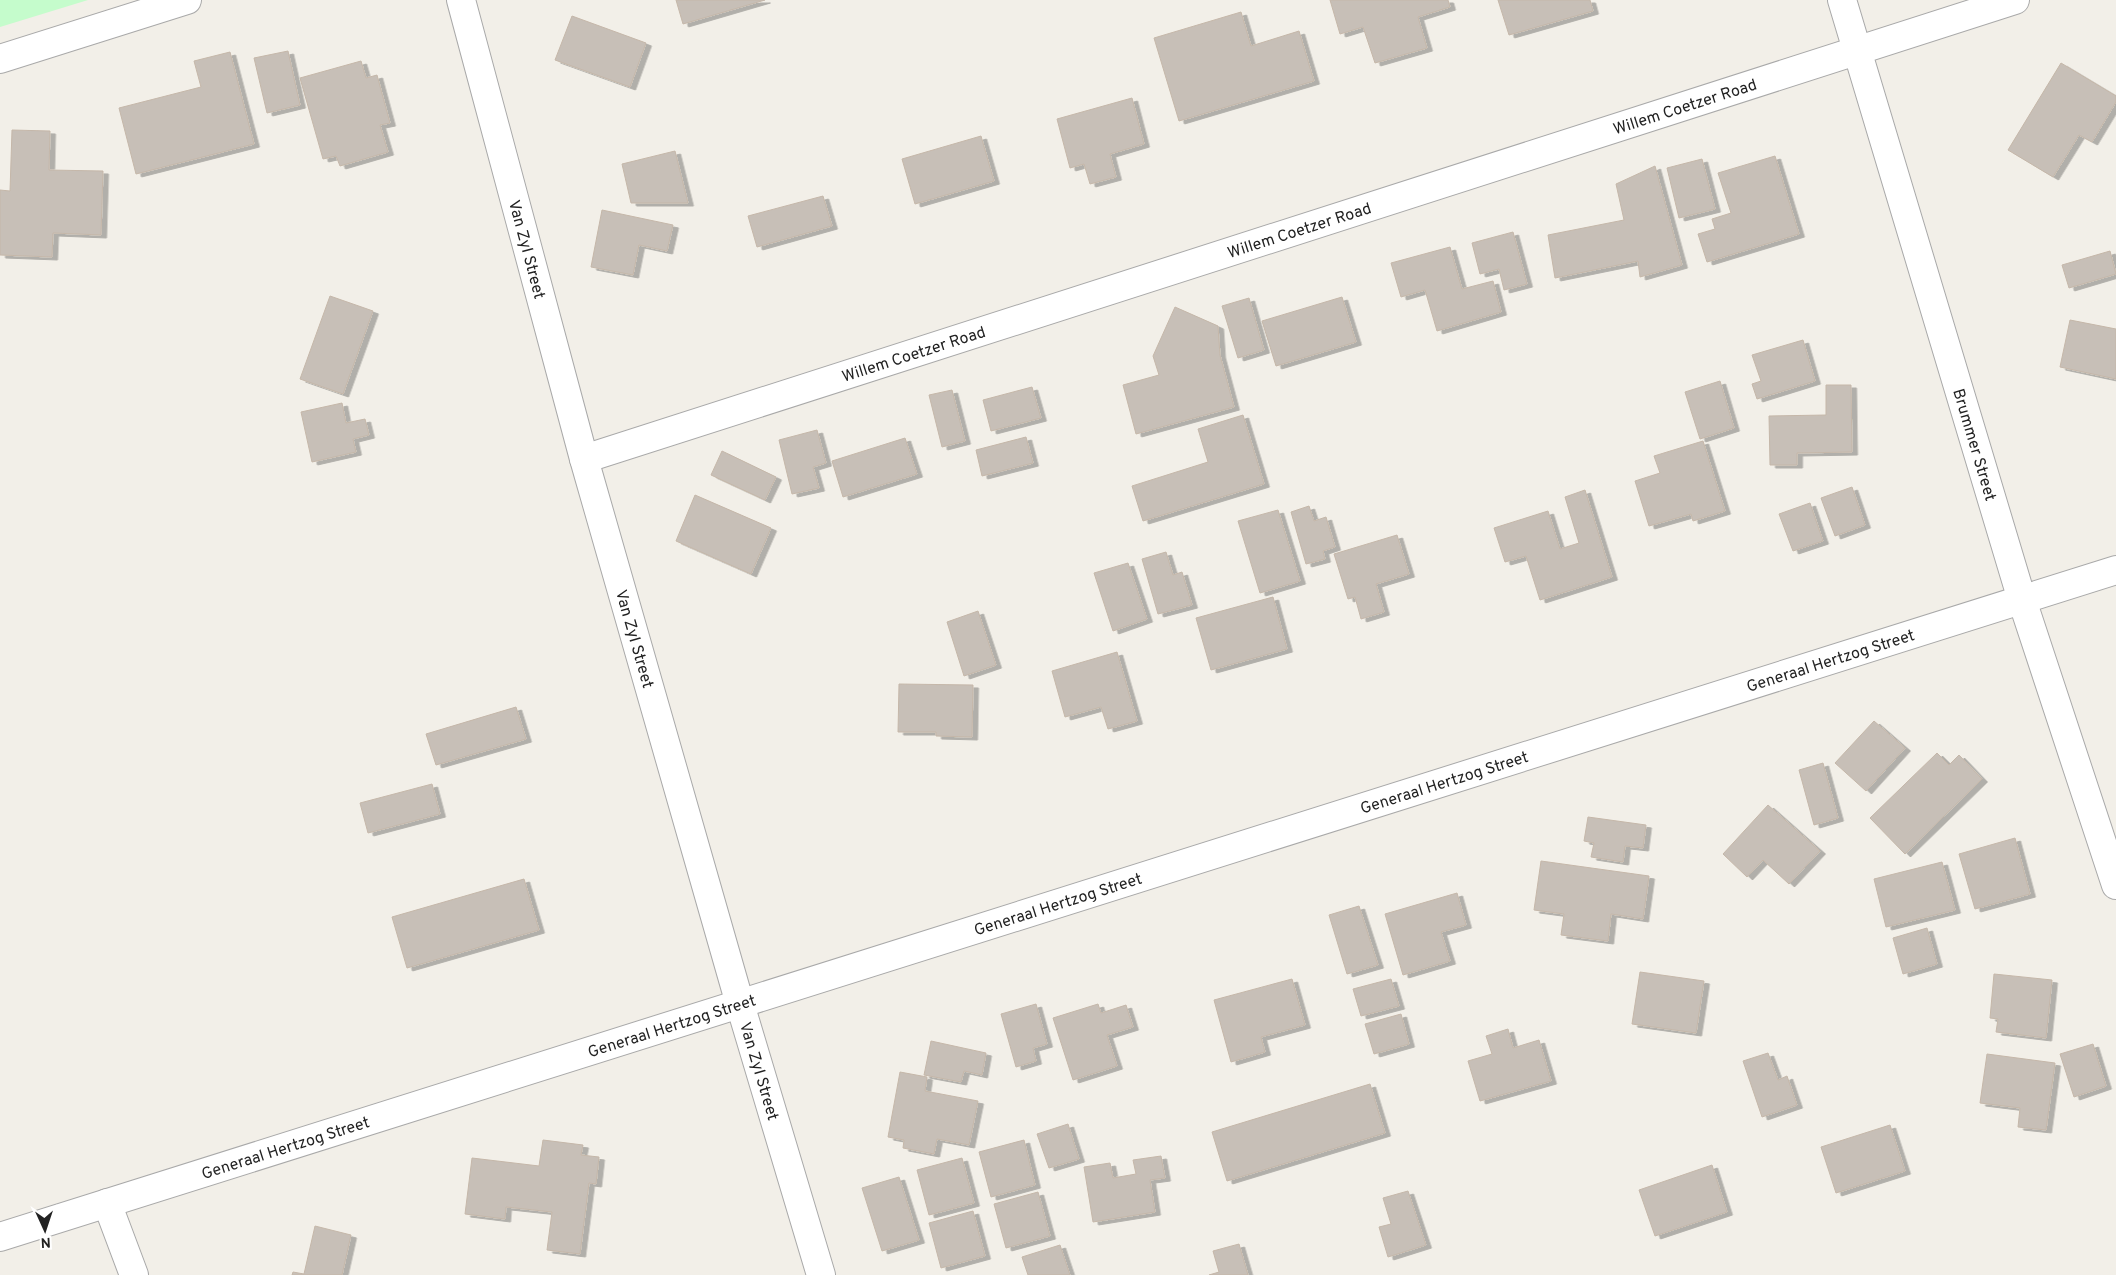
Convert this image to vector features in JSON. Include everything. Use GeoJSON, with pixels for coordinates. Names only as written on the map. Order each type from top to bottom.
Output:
{"type":"FeatureCollection","features":[{"type":"Feature","properties":{"kind":"street"},"geometry":{"type":"LineString","coordinates":[[0,59],[187,0]]}},
{"type":"Feature","properties":{"kind":"street","name":"Van Zyl Street"},"geometry":{"type":"LineString","coordinates":[[461,0],[584,459],[740,1004],[821,1275]]}},
{"type":"Feature","properties":{"kind":"street","name":"Brummer Street"},"geometry":{"type":"LineString","coordinates":[[1842,0],[2022,600],[2116,885]]}},
{"type":"Feature","properties":{"kind":"street","name":"Willem Coetzer Road"},"geometry":{"type":"LineString","coordinates":[[584,459],[2015,0]]}},
{"type":"Feature","properties":{"kind":"street","name":"Generaal Hertzog Street"},"geometry":{"type":"LineString","coordinates":[[0,1237],[2116,570]]}},
{"type":"Feature","properties":{"kind":"street"},"geometry":{"type":"LineString","coordinates":[[107,1203],[134,1275]]}},
{"type":"Feature","properties":{"kind":"green space"},"geometry":{"type":"Polygon","coordinates":[[[0,0],[88,0],[0,27],[0,0]]]}},
{"type":"Feature","properties":{"kind":"building"},"geometry":{"type":"Polygon","coordinates":[[[676,0],[765,0],[683,24],[676,0]]]}},
{"type":"Feature","properties":{"kind":"building"},"geometry":{"type":"Polygon","coordinates":[[[1330,0],[1448,0],[1450,7],[1418,17],[1427,48],[1375,63],[1363,27],[1340,34],[1330,0]]]}},
{"type":"Feature","properties":{"kind":"building"},"geometry":{"type":"Polygon","coordinates":[[[1498,0],[1590,0],[1593,11],[1509,35],[1498,0]]]}},
{"type":"Feature","properties":{"kind":"building"},"geometry":{"type":"Polygon","coordinates":[[[1241,12],[1251,46],[1299,31],[1314,81],[1179,121],[1154,38],[1241,12]]]}},
{"type":"Feature","properties":{"kind":"building"},"geometry":{"type":"Polygon","coordinates":[[[572,16],[646,43],[630,87],[555,60],[572,16]]]}},
{"type":"Feature","properties":{"kind":"building"},"geometry":{"type":"Polygon","coordinates":[[[288,51],[300,105],[267,113],[254,58],[288,51]]]}},
{"type":"Feature","properties":{"kind":"building"},"geometry":{"type":"Polygon","coordinates":[[[230,52],[254,144],[136,174],[119,108],[201,87],[194,61],[230,52]]]}},
{"type":"Feature","properties":{"kind":"building"},"geometry":{"type":"Polygon","coordinates":[[[361,61],[366,78],[377,75],[390,123],[380,125],[388,152],[340,166],[336,156],[323,159],[300,78],[361,61]]]}},
{"type":"Feature","properties":{"kind":"building"},"geometry":{"type":"Polygon","coordinates":[[[2061,63],[2116,96],[2116,102],[2092,142],[2079,135],[2053,177],[2008,150],[2061,63]]]}},
{"type":"Feature","properties":{"kind":"building"},"geometry":{"type":"Polygon","coordinates":[[[1132,98],[1144,144],[1110,154],[1116,177],[1090,184],[1084,164],[1070,168],[1057,119],[1132,98]]]}},
{"type":"Feature","properties":{"kind":"building"},"geometry":{"type":"Polygon","coordinates":[[[12,130],[50,131],[49,170],[103,171],[101,235],[53,233],[52,257],[0,255],[0,190],[10,191],[12,130]]]}},
{"type":"Feature","properties":{"kind":"building"},"geometry":{"type":"Polygon","coordinates":[[[981,136],[994,181],[915,204],[902,159],[981,136]]]}},
{"type":"Feature","properties":{"kind":"building"},"geometry":{"type":"Polygon","coordinates":[[[675,151],[688,203],[631,203],[622,164],[675,151]]]}},
{"type":"Feature","properties":{"kind":"building"},"geometry":{"type":"Polygon","coordinates":[[[1775,156],[1799,234],[1707,262],[1698,234],[1715,229],[1712,219],[1731,213],[1718,173],[1775,156]]]}},
{"type":"Feature","properties":{"kind":"building"},"geometry":{"type":"Polygon","coordinates":[[[1702,159],[1715,209],[1679,218],[1667,168],[1702,159]]]}},
{"type":"Feature","properties":{"kind":"building"},"geometry":{"type":"Polygon","coordinates":[[[1655,166],[1682,265],[1640,277],[1638,261],[1555,278],[1548,235],[1624,220],[1616,184],[1655,166]]]}},
{"type":"Feature","properties":{"kind":"building"},"geometry":{"type":"Polygon","coordinates":[[[823,196],[832,226],[757,247],[748,216],[823,196]]]}},
{"type":"Feature","properties":{"kind":"building"},"geometry":{"type":"Polygon","coordinates":[[[602,210],[673,225],[667,251],[639,245],[633,275],[591,267],[602,210]]]}},
{"type":"Feature","properties":{"kind":"building"},"geometry":{"type":"Polygon","coordinates":[[[1513,232],[1527,284],[1504,290],[1499,269],[1480,274],[1472,243],[1513,232]]]}},
{"type":"Feature","properties":{"kind":"building"},"geometry":{"type":"Polygon","coordinates":[[[1450,247],[1462,289],[1493,281],[1501,312],[1437,331],[1425,290],[1401,297],[1391,263],[1450,247]]]}},
{"type":"Feature","properties":{"kind":"building"},"geometry":{"type":"Polygon","coordinates":[[[2110,251],[2116,274],[2069,288],[2062,265],[2110,251]]]}},
{"type":"Feature","properties":{"kind":"building"},"geometry":{"type":"Polygon","coordinates":[[[330,296],[373,311],[343,394],[300,379],[330,296]]]}},
{"type":"Feature","properties":{"kind":"building"},"geometry":{"type":"Polygon","coordinates":[[[1342,297],[1356,342],[1276,366],[1262,321],[1342,297]]]}},
{"type":"Feature","properties":{"kind":"building"},"geometry":{"type":"Polygon","coordinates":[[[1249,298],[1264,350],[1238,358],[1222,306],[1249,298]]]}},
{"type":"Feature","properties":{"kind":"building"},"geometry":{"type":"Polygon","coordinates":[[[1175,307],[1218,326],[1220,355],[1234,407],[1136,434],[1123,385],[1159,375],[1153,356],[1175,307]]]}},
{"type":"Feature","properties":{"kind":"building"},"geometry":{"type":"Polygon","coordinates":[[[2070,320],[2116,329],[2116,379],[2060,367],[2070,320]]]}},
{"type":"Feature","properties":{"kind":"building"},"geometry":{"type":"Polygon","coordinates":[[[1803,340],[1815,381],[1757,399],[1752,384],[1761,381],[1752,355],[1803,340]]]}},
{"type":"Feature","properties":{"kind":"building"},"geometry":{"type":"Polygon","coordinates":[[[1720,381],[1734,428],[1700,439],[1685,392],[1720,381]]]}},
{"type":"Feature","properties":{"kind":"building"},"geometry":{"type":"Polygon","coordinates":[[[1826,385],[1851,385],[1852,452],[1797,453],[1797,465],[1770,465],[1769,416],[1826,415],[1826,385]]]}},
{"type":"Feature","properties":{"kind":"building"},"geometry":{"type":"Polygon","coordinates":[[[1032,387],[1041,418],[991,431],[983,400],[1032,387]]]}},
{"type":"Feature","properties":{"kind":"building"},"geometry":{"type":"Polygon","coordinates":[[[952,390],[965,441],[942,447],[929,395],[952,390]]]}},
{"type":"Feature","properties":{"kind":"building"},"geometry":{"type":"Polygon","coordinates":[[[342,403],[346,423],[365,419],[369,435],[353,439],[356,452],[312,462],[301,412],[342,403]]]}},
{"type":"Feature","properties":{"kind":"building"},"geometry":{"type":"Polygon","coordinates":[[[1243,415],[1264,484],[1143,521],[1132,486],[1208,462],[1198,429],[1243,415]]]}},
{"type":"Feature","properties":{"kind":"building"},"geometry":{"type":"Polygon","coordinates":[[[817,430],[826,463],[813,467],[819,488],[792,494],[779,440],[817,430]]]}},
{"type":"Feature","properties":{"kind":"building"},"geometry":{"type":"Polygon","coordinates":[[[1026,437],[1033,463],[982,476],[976,450],[1026,437]]]}},
{"type":"Feature","properties":{"kind":"building"},"geometry":{"type":"Polygon","coordinates":[[[905,438],[917,474],[843,497],[832,461],[905,438]]]}},
{"type":"Feature","properties":{"kind":"building"},"geometry":{"type":"Polygon","coordinates":[[[1703,441],[1725,511],[1693,521],[1691,514],[1649,526],[1635,481],[1660,473],[1654,456],[1703,441]]]}},
{"type":"Feature","properties":{"kind":"building"},"geometry":{"type":"Polygon","coordinates":[[[722,451],[776,477],[765,500],[711,475],[722,451]]]}},
{"type":"Feature","properties":{"kind":"building"},"geometry":{"type":"Polygon","coordinates":[[[1852,487],[1865,525],[1835,536],[1821,498],[1852,487]]]}},
{"type":"Feature","properties":{"kind":"building"},"geometry":{"type":"Polygon","coordinates":[[[1585,490],[1612,577],[1540,600],[1526,556],[1505,562],[1494,528],[1548,511],[1560,549],[1579,543],[1565,497],[1585,490]]]}},
{"type":"Feature","properties":{"kind":"building"},"geometry":{"type":"Polygon","coordinates":[[[695,495],[771,528],[751,574],[676,541],[695,495]]]}},
{"type":"Feature","properties":{"kind":"building"},"geometry":{"type":"Polygon","coordinates":[[[1810,503],[1823,541],[1793,551],[1779,514],[1810,503]]]}},
{"type":"Feature","properties":{"kind":"building"},"geometry":{"type":"Polygon","coordinates":[[[1309,506],[1314,521],[1326,517],[1335,547],[1323,551],[1325,559],[1306,564],[1291,512],[1309,506]]]}},
{"type":"Feature","properties":{"kind":"building"},"geometry":{"type":"Polygon","coordinates":[[[1278,510],[1300,581],[1260,593],[1238,521],[1278,510]]]}},
{"type":"Feature","properties":{"kind":"building"},"geometry":{"type":"Polygon","coordinates":[[[1397,535],[1409,574],[1376,584],[1384,612],[1361,619],[1355,597],[1348,599],[1334,554],[1397,535]]]}},
{"type":"Feature","properties":{"kind":"building"},"geometry":{"type":"Polygon","coordinates":[[[1166,552],[1173,575],[1182,572],[1192,605],[1158,614],[1142,559],[1166,552]]]}},
{"type":"Feature","properties":{"kind":"building"},"geometry":{"type":"Polygon","coordinates":[[[1128,563],[1147,619],[1113,631],[1094,573],[1128,563]]]}},
{"type":"Feature","properties":{"kind":"building"},"geometry":{"type":"Polygon","coordinates":[[[1273,597],[1287,649],[1211,670],[1196,618],[1273,597]]]}},
{"type":"Feature","properties":{"kind":"building"},"geometry":{"type":"Polygon","coordinates":[[[978,611],[996,665],[964,676],[947,622],[978,611]]]}},
{"type":"Feature","properties":{"kind":"building"},"geometry":{"type":"Polygon","coordinates":[[[1117,652],[1137,721],[1108,729],[1101,707],[1065,717],[1052,671],[1117,652]]]}},
{"type":"Feature","properties":{"kind":"building"},"geometry":{"type":"Polygon","coordinates":[[[899,684],[973,685],[972,737],[936,736],[936,732],[898,732],[899,684]]]}},
{"type":"Feature","properties":{"kind":"building"},"geometry":{"type":"Polygon","coordinates":[[[516,707],[526,739],[436,765],[426,734],[516,707]]]}},
{"type":"Feature","properties":{"kind":"building"},"geometry":{"type":"Polygon","coordinates":[[[1874,721],[1905,748],[1866,791],[1835,763],[1874,721]]]}},
{"type":"Feature","properties":{"kind":"building"},"geometry":{"type":"Polygon","coordinates":[[[1937,753],[1949,765],[1959,755],[1982,779],[1905,854],[1870,818],[1937,753]]]}},
{"type":"Feature","properties":{"kind":"building"},"geometry":{"type":"Polygon","coordinates":[[[1823,763],[1838,818],[1814,825],[1799,770],[1823,763]]]}},
{"type":"Feature","properties":{"kind":"building"},"geometry":{"type":"Polygon","coordinates":[[[432,784],[440,814],[368,833],[360,803],[432,784]]]}},
{"type":"Feature","properties":{"kind":"building"},"geometry":{"type":"Polygon","coordinates":[[[1768,805],[1820,851],[1789,884],[1763,860],[1747,877],[1723,854],[1768,805]]]}},
{"type":"Feature","properties":{"kind":"building"},"geometry":{"type":"Polygon","coordinates":[[[1588,817],[1646,825],[1643,848],[1625,846],[1623,862],[1591,857],[1594,843],[1584,841],[1588,817]]]}},
{"type":"Feature","properties":{"kind":"building"},"geometry":{"type":"Polygon","coordinates":[[[2015,838],[2030,894],[1975,909],[1959,854],[2015,838]]]}},
{"type":"Feature","properties":{"kind":"building"},"geometry":{"type":"Polygon","coordinates":[[[1541,861],[1649,876],[1643,919],[1611,914],[1608,941],[1561,935],[1564,914],[1534,910],[1541,861]]]}},
{"type":"Feature","properties":{"kind":"building"},"geometry":{"type":"Polygon","coordinates":[[[1942,862],[1955,910],[1886,927],[1874,879],[1942,862]]]}},
{"type":"Feature","properties":{"kind":"building"},"geometry":{"type":"Polygon","coordinates":[[[524,879],[539,930],[407,968],[392,917],[524,879]]]}},
{"type":"Feature","properties":{"kind":"building"},"geometry":{"type":"Polygon","coordinates":[[[1457,893],[1466,925],[1441,932],[1450,961],[1403,975],[1385,914],[1457,893]]]}},
{"type":"Feature","properties":{"kind":"building"},"geometry":{"type":"Polygon","coordinates":[[[1359,906],[1378,965],[1347,974],[1329,915],[1359,906]]]}},
{"type":"Feature","properties":{"kind":"building"},"geometry":{"type":"Polygon","coordinates":[[[1927,928],[1937,964],[1903,974],[1893,938],[1927,928]]]}},
{"type":"Feature","properties":{"kind":"building"},"geometry":{"type":"Polygon","coordinates":[[[1640,972],[1704,981],[1696,1033],[1632,1024],[1640,972]]]}},
{"type":"Feature","properties":{"kind":"building"},"geometry":{"type":"Polygon","coordinates":[[[1994,974],[2052,980],[2046,1038],[1996,1032],[1998,1019],[1990,1018],[1994,974]]]}},
{"type":"Feature","properties":{"kind":"building"},"geometry":{"type":"Polygon","coordinates":[[[1292,979],[1305,1025],[1261,1037],[1265,1052],[1231,1062],[1214,1000],[1292,979]]]}},
{"type":"Feature","properties":{"kind":"building"},"geometry":{"type":"Polygon","coordinates":[[[1391,979],[1399,1006],[1361,1016],[1353,989],[1391,979]]]}},
{"type":"Feature","properties":{"kind":"building"},"geometry":{"type":"Polygon","coordinates":[[[1036,1004],[1047,1044],[1033,1048],[1036,1061],[1016,1067],[1001,1014],[1036,1004]]]}},
{"type":"Feature","properties":{"kind":"building"},"geometry":{"type":"Polygon","coordinates":[[[1098,1004],[1101,1013],[1126,1005],[1133,1027],[1107,1035],[1117,1066],[1073,1080],[1053,1018],[1098,1004]]]}},
{"type":"Feature","properties":{"kind":"building"},"geometry":{"type":"Polygon","coordinates":[[[1401,1014],[1409,1044],[1374,1054],[1365,1024],[1401,1014]]]}},
{"type":"Feature","properties":{"kind":"building"},"geometry":{"type":"Polygon","coordinates":[[[1508,1029],[1513,1048],[1539,1040],[1551,1081],[1480,1101],[1468,1061],[1492,1054],[1486,1036],[1508,1029]]]}},
{"type":"Feature","properties":{"kind":"building"},"geometry":{"type":"Polygon","coordinates":[[[931,1041],[986,1053],[982,1075],[964,1071],[961,1082],[924,1075],[931,1041]]]}},
{"type":"Feature","properties":{"kind":"building"},"geometry":{"type":"Polygon","coordinates":[[[2093,1044],[2106,1086],[2074,1097],[2060,1054],[2093,1044]]]}},
{"type":"Feature","properties":{"kind":"building"},"geometry":{"type":"Polygon","coordinates":[[[1768,1053],[1778,1080],[1787,1076],[1797,1105],[1762,1117],[1743,1061],[1768,1053]]]}},
{"type":"Feature","properties":{"kind":"building"},"geometry":{"type":"Polygon","coordinates":[[[1987,1054],[2055,1063],[2046,1130],[2018,1127],[2020,1108],[1980,1103],[1987,1054]]]}},
{"type":"Feature","properties":{"kind":"building"},"geometry":{"type":"Polygon","coordinates":[[[900,1072],[927,1077],[925,1091],[978,1101],[969,1145],[937,1139],[934,1154],[903,1148],[904,1140],[888,1137],[900,1072]]]}},
{"type":"Feature","properties":{"kind":"building"},"geometry":{"type":"Polygon","coordinates":[[[1370,1084],[1385,1133],[1227,1181],[1212,1132],[1370,1084]]]}},
{"type":"Feature","properties":{"kind":"building"},"geometry":{"type":"Polygon","coordinates":[[[1068,1124],[1079,1159],[1049,1168],[1037,1134],[1068,1124]]]}},
{"type":"Feature","properties":{"kind":"building"},"geometry":{"type":"Polygon","coordinates":[[[1890,1125],[1905,1171],[1836,1193],[1821,1147],[1890,1125]]]}},
{"type":"Feature","properties":{"kind":"building"},"geometry":{"type":"Polygon","coordinates":[[[543,1140],[583,1145],[581,1155],[599,1157],[596,1184],[589,1183],[580,1254],[547,1250],[552,1212],[506,1207],[505,1219],[465,1214],[472,1158],[539,1166],[543,1140]]]}},
{"type":"Feature","properties":{"kind":"building"},"geometry":{"type":"Polygon","coordinates":[[[1024,1140],[1035,1185],[991,1197],[979,1152],[1024,1140]]]}},
{"type":"Feature","properties":{"kind":"building"},"geometry":{"type":"Polygon","coordinates":[[[1161,1156],[1165,1178],[1150,1180],[1155,1212],[1093,1222],[1084,1167],[1110,1163],[1113,1178],[1136,1174],[1133,1160],[1161,1156]]]}},
{"type":"Feature","properties":{"kind":"building"},"geometry":{"type":"Polygon","coordinates":[[[962,1158],[974,1203],[929,1215],[917,1170],[962,1158]]]}},
{"type":"Feature","properties":{"kind":"building"},"geometry":{"type":"Polygon","coordinates":[[[1712,1165],[1727,1212],[1655,1236],[1639,1190],[1712,1165]]]}},
{"type":"Feature","properties":{"kind":"building"},"geometry":{"type":"Polygon","coordinates":[[[899,1177],[919,1240],[882,1251],[862,1188],[899,1177]]]}},
{"type":"Feature","properties":{"kind":"building"},"geometry":{"type":"Polygon","coordinates":[[[1408,1191],[1426,1245],[1388,1257],[1379,1227],[1391,1224],[1383,1198],[1408,1191]]]}},
{"type":"Feature","properties":{"kind":"building"},"geometry":{"type":"Polygon","coordinates":[[[1038,1192],[1050,1236],[1006,1248],[994,1204],[1038,1192]]]}},
{"type":"Feature","properties":{"kind":"building"},"geometry":{"type":"Polygon","coordinates":[[[973,1211],[985,1256],[941,1268],[929,1223],[973,1211]]]}},
{"type":"Feature","properties":{"kind":"building"},"geometry":{"type":"Polygon","coordinates":[[[315,1226],[351,1235],[342,1275],[292,1275],[293,1272],[304,1274],[315,1226]]]}},
{"type":"Feature","properties":{"kind":"building"},"geometry":{"type":"Polygon","coordinates":[[[1239,1244],[1248,1275],[1209,1275],[1219,1272],[1213,1251],[1239,1244]]]}},
{"type":"Feature","properties":{"kind":"building"},"geometry":{"type":"Polygon","coordinates":[[[1060,1245],[1070,1275],[1028,1275],[1022,1257],[1060,1245]]]}}]}
